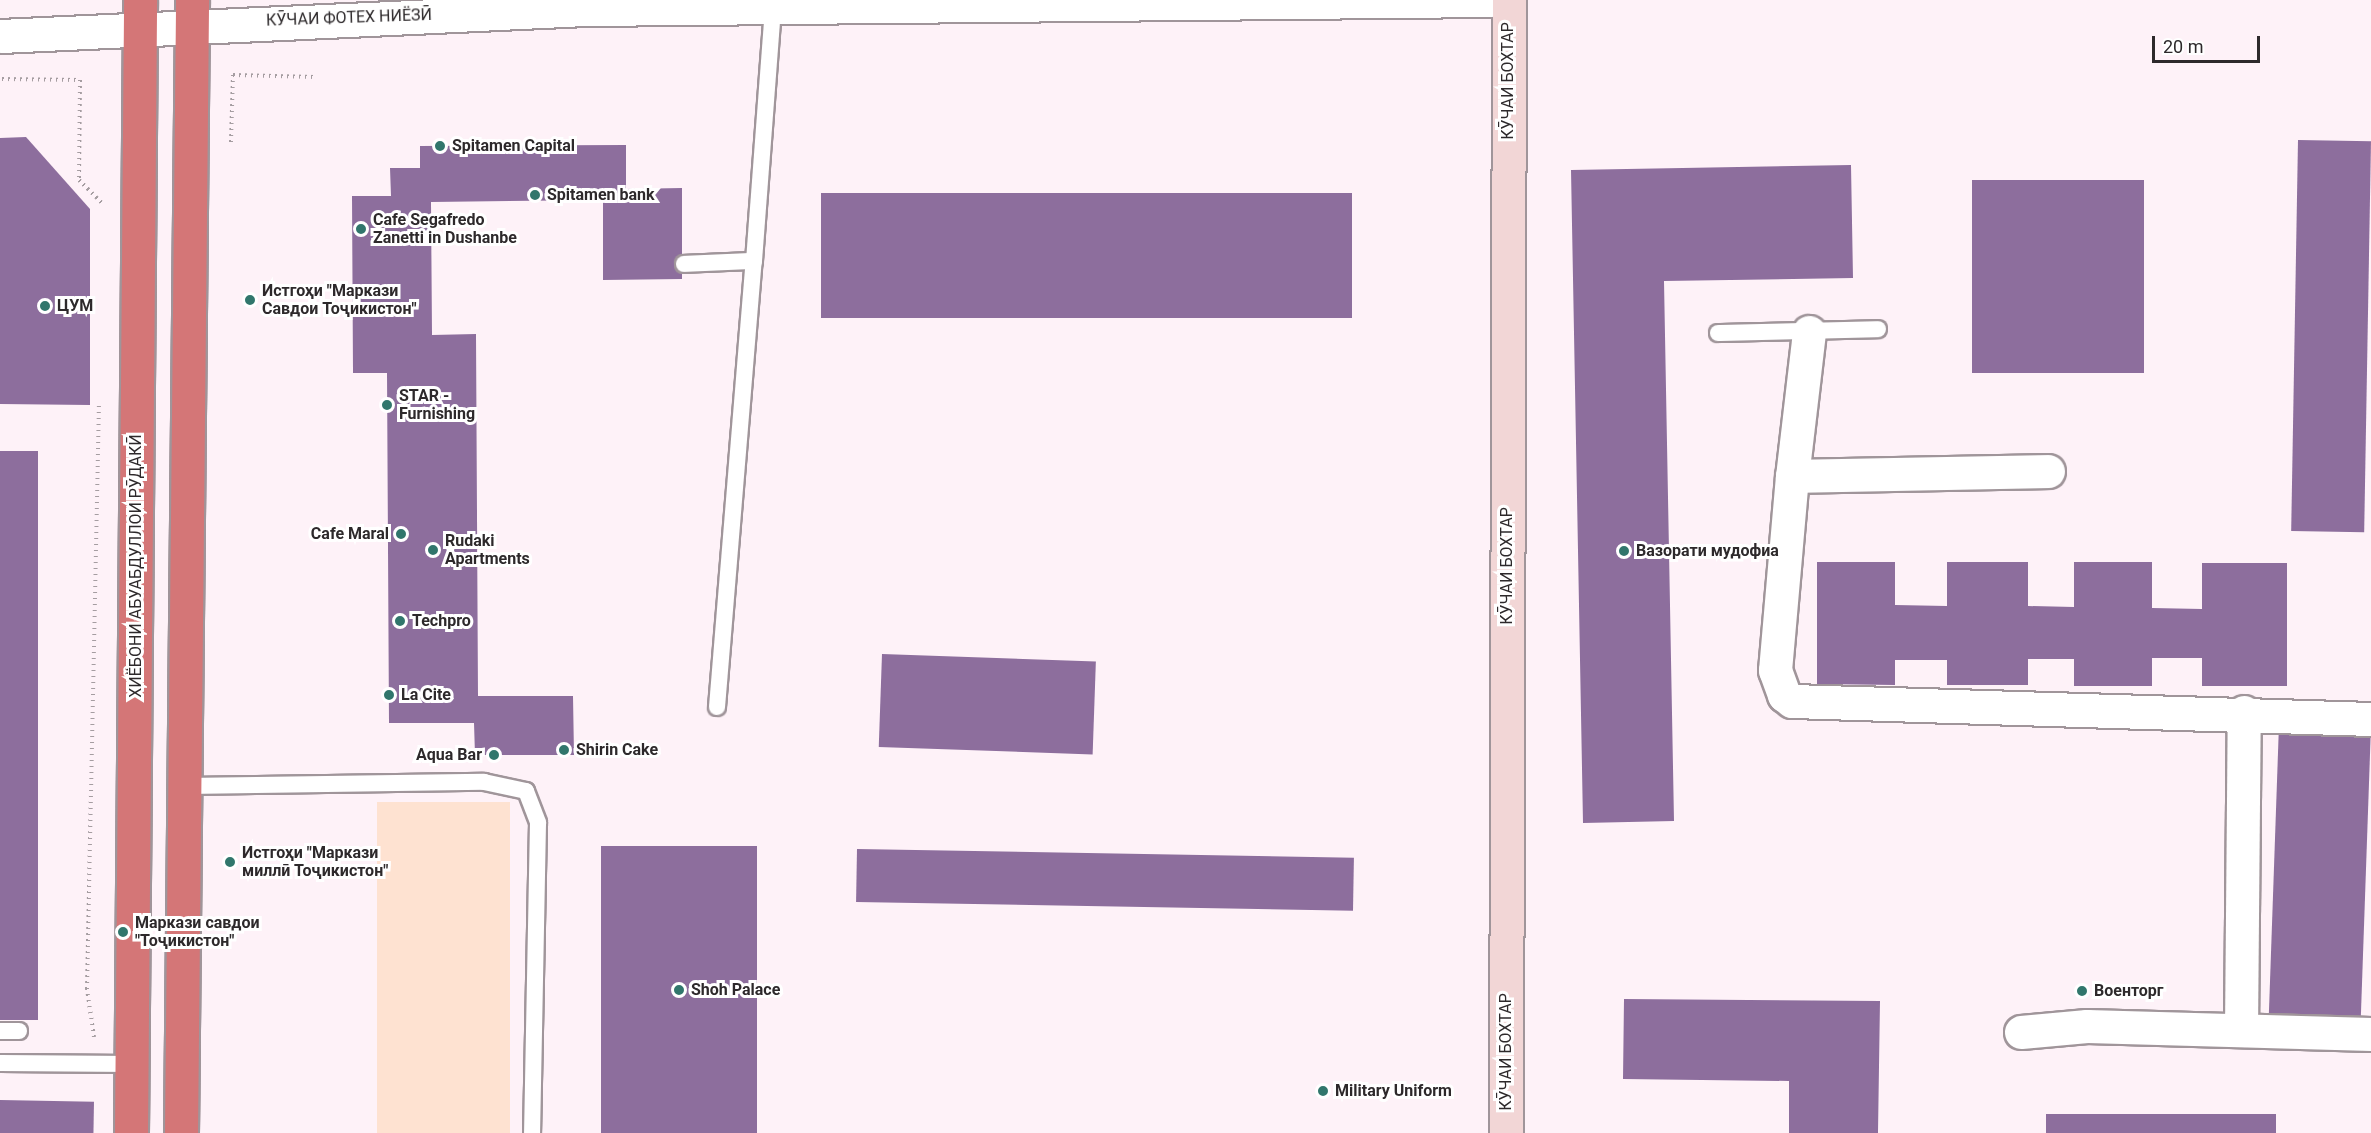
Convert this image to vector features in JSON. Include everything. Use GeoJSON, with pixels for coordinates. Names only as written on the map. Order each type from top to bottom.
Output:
{"type":"FeatureCollection","features":[{"type":"Feature","properties":{"kind":"highway"},"geometry":{"type":"LineString","coordinates":[[181,1133],[186,786],[191,12]]}},
{"type":"Feature","properties":{"kind":"highway","name":"ХИЁБОНИ АБУАБДУЛЛОИ РӮДАКӢ"},"geometry":{"type":"LineString","coordinates":[[132,1133],[140,14]]}},
{"type":"Feature","properties":{"kind":"street","name":"КӮЧАИ ФОТЕХ НИЁЗӢ"},"geometry":{"type":"LineString","coordinates":[[0,36],[140,14],[191,12],[1491,0]]}},
{"type":"Feature","properties":{"kind":"street","name":"КӮЧАИ БОХТАР"},"geometry":{"type":"LineString","coordinates":[[1506,1133],[1509,0]]}},
{"type":"Feature","properties":{"kind":"street"},"geometry":{"type":"LineString","coordinates":[[1809,332],[1792,476],[1775,670],[1784,695],[1792,701],[2244,712],[2371,719]]}},
{"type":"Feature","properties":{"kind":"street"},"geometry":{"type":"LineString","coordinates":[[1792,476],[2048,471]]}},
{"type":"Feature","properties":{"kind":"street"},"geometry":{"type":"LineString","coordinates":[[2241,1030],[2244,712]]}},
{"type":"Feature","properties":{"kind":"street"},"geometry":{"type":"LineString","coordinates":[[2021,1032],[2087,1026],[2371,1034]]}},
{"type":"Feature","properties":{"kind":"lane"},"geometry":{"type":"LineString","coordinates":[[717,706],[773,6]]}},
{"type":"Feature","properties":{"kind":"lane"},"geometry":{"type":"LineString","coordinates":[[684,264],[754,261]]}},
{"type":"Feature","properties":{"kind":"lane"},"geometry":{"type":"LineString","coordinates":[[1718,333],[1878,329]]}},
{"type":"Feature","properties":{"kind":"lane"},"geometry":{"type":"LineString","coordinates":[[186,786],[484,782],[526,791],[538,823],[532,1133]]}},
{"type":"Feature","properties":{"kind":"lane"},"geometry":{"type":"LineString","coordinates":[[0,1031],[19,1031]]}},
{"type":"Feature","properties":{"kind":"lane"},"geometry":{"type":"LineString","coordinates":[[0,1063],[132,1064]]}},
{"type":"Feature","properties":{"kind":"path"},"geometry":{"type":"LineString","coordinates":[[231,142],[233,75],[315,77]]}},
{"type":"Feature","properties":{"kind":"path"},"geometry":{"type":"LineString","coordinates":[[2,79],[80,80],[79,180],[102,202],[104,213]]}},
{"type":"Feature","properties":{"kind":"path"},"geometry":{"type":"LineString","coordinates":[[98,1064],[87,989],[99,400]]}},
{"type":"Feature","properties":{"kind":"shaded area"},"geometry":{"type":"Polygon","coordinates":[[[377,802],[510,802],[510,1133],[377,1133],[377,802]]]}},
{"type":"Feature","properties":{"kind":"building","name":"ЦУМ"},"geometry":{"type":"Polygon","coordinates":[[[26,137],[90,209],[90,405],[0,404],[0,138],[26,137]]]}},
{"type":"Feature","properties":{"kind":"building"},"geometry":{"type":"Polygon","coordinates":[[[2298,140],[2371,141],[2364,532],[2291,531],[2298,140]]]}},
{"type":"Feature","properties":{"kind":"building","name":"Rudaki Apartments"},"geometry":{"type":"Polygon","coordinates":[[[626,145],[626,189],[682,188],[682,279],[603,280],[603,200],[431,202],[432,335],[476,334],[478,696],[573,696],[574,755],[475,755],[474,723],[389,723],[387,373],[353,373],[352,196],[391,196],[390,168],[420,168],[420,146],[626,145]]]}},
{"type":"Feature","properties":{"kind":"building","name":"Вазорати мудофиа"},"geometry":{"type":"Polygon","coordinates":[[[1851,165],[1853,278],[1664,281],[1674,821],[1583,823],[1571,170],[1851,165]]]}},
{"type":"Feature","properties":{"kind":"building"},"geometry":{"type":"Polygon","coordinates":[[[1972,180],[2144,180],[2144,373],[1972,373],[1972,180]]]}},
{"type":"Feature","properties":{"kind":"building"},"geometry":{"type":"Polygon","coordinates":[[[821,193],[1352,193],[1352,318],[821,318],[821,193]]]}},
{"type":"Feature","properties":{"kind":"building"},"geometry":{"type":"Polygon","coordinates":[[[0,451],[38,451],[38,1020],[0,1020],[0,451]]]}},
{"type":"Feature","properties":{"kind":"building"},"geometry":{"type":"Polygon","coordinates":[[[1817,562],[1895,562],[1895,605],[1947,606],[1947,562],[2028,562],[2028,606],[2074,607],[2074,562],[2152,562],[2152,608],[2202,609],[2202,563],[2287,563],[2287,686],[2202,686],[2202,658],[2152,658],[2152,686],[2074,686],[2074,659],[2028,659],[2028,685],[1947,685],[1947,660],[1895,660],[1895,685],[1817,684],[1817,562]]]}},
{"type":"Feature","properties":{"kind":"building"},"geometry":{"type":"Polygon","coordinates":[[[882,654],[1096,661],[1093,754],[879,747],[882,654]]]}},
{"type":"Feature","properties":{"kind":"building"},"geometry":{"type":"Polygon","coordinates":[[[2279,724],[2371,727],[2361,1020],[2269,1017],[2279,724]]]}},
{"type":"Feature","properties":{"kind":"building","name":"Shoh Palace"},"geometry":{"type":"Polygon","coordinates":[[[601,846],[757,846],[757,1133],[601,1133],[601,846]]]}},
{"type":"Feature","properties":{"kind":"building"},"geometry":{"type":"Polygon","coordinates":[[[857,849],[1354,858],[1353,911],[856,902],[857,849]]]}},
{"type":"Feature","properties":{"kind":"building"},"geometry":{"type":"Polygon","coordinates":[[[1624,999],[1880,1001],[1878,1133],[1789,1133],[1789,1081],[1623,1079],[1624,999]]]}},
{"type":"Feature","properties":{"kind":"building"},"geometry":{"type":"Polygon","coordinates":[[[0,1100],[94,1102],[93,1133],[0,1133],[0,1100]]]}},
{"type":"Feature","properties":{"kind":"building"},"geometry":{"type":"Polygon","coordinates":[[[2046,1114],[2276,1114],[2276,1133],[2046,1133],[2046,1114]]]}},
{"type":"Feature","properties":{"kind":"place","name":"Spitamen Capital"},"geometry":{"type":"Point","coordinates":[440,146]}},
{"type":"Feature","properties":{"kind":"place","name":"Spitamen bank"},"geometry":{"type":"Point","coordinates":[535,195]}},
{"type":"Feature","properties":{"kind":"place","name":"Cafe Segafredo Zanetti in Dushanbe"},"geometry":{"type":"Point","coordinates":[361,229]}},
{"type":"Feature","properties":{"kind":"place","name":"Истгоҳи \"Маркази Савдои Toҷикистон\""},"geometry":{"type":"Point","coordinates":[250,300]}},
{"type":"Feature","properties":{"kind":"place","name":"ЦУМ"},"geometry":{"type":"Point","coordinates":[45,306]}},
{"type":"Feature","properties":{"kind":"place","name":"STAR - Furnishing"},"geometry":{"type":"Point","coordinates":[387,405]}},
{"type":"Feature","properties":{"kind":"place","name":"Cafe Maral"},"geometry":{"type":"Point","coordinates":[401,534]}},
{"type":"Feature","properties":{"kind":"place","name":"Rudaki Apartments"},"geometry":{"type":"Point","coordinates":[433,550]}},
{"type":"Feature","properties":{"kind":"place","name":"Вазорати мудофиа"},"geometry":{"type":"Point","coordinates":[1624,551]}},
{"type":"Feature","properties":{"kind":"place","name":"Techpro"},"geometry":{"type":"Point","coordinates":[400,621]}},
{"type":"Feature","properties":{"kind":"place","name":"La Cite"},"geometry":{"type":"Point","coordinates":[389,695]}},
{"type":"Feature","properties":{"kind":"place","name":"Shirin Cake"},"geometry":{"type":"Point","coordinates":[564,750]}},
{"type":"Feature","properties":{"kind":"place","name":"Aqua Bar"},"geometry":{"type":"Point","coordinates":[494,755]}},
{"type":"Feature","properties":{"kind":"place","name":"Истгоҳи \"Маркази миллӣ Тоҷикистон\""},"geometry":{"type":"Point","coordinates":[230,862]}},
{"type":"Feature","properties":{"kind":"place","name":"Маркази савдои \"Тоҷикистон\""},"geometry":{"type":"Point","coordinates":[123,932]}},
{"type":"Feature","properties":{"kind":"place","name":"Shoh Palace"},"geometry":{"type":"Point","coordinates":[679,990]}},
{"type":"Feature","properties":{"kind":"place","name":"Военторг"},"geometry":{"type":"Point","coordinates":[2082,991]}},
{"type":"Feature","properties":{"kind":"place","name":"Military Uniform"},"geometry":{"type":"Point","coordinates":[1323,1091]}}]}
